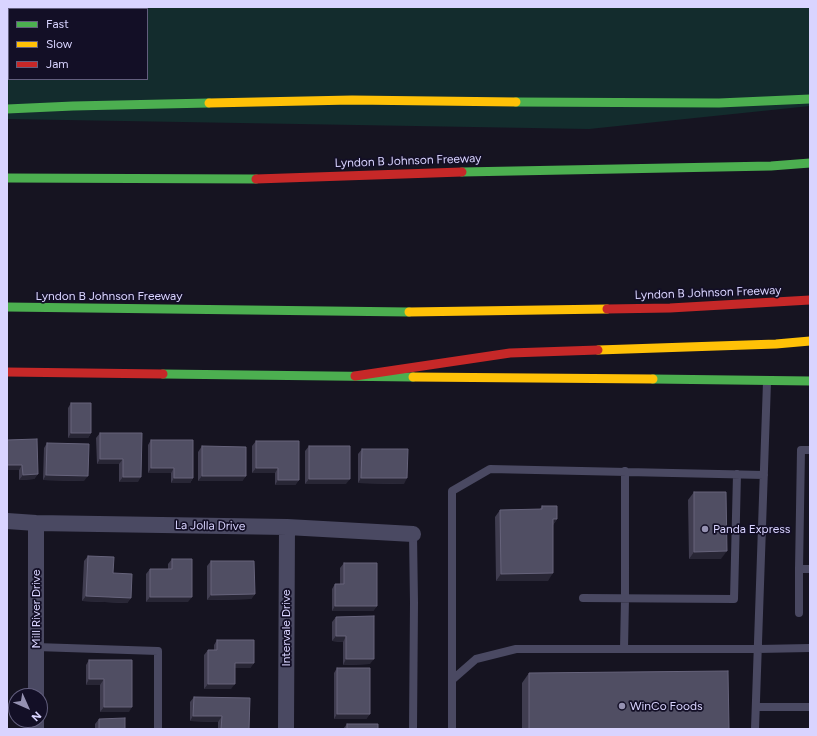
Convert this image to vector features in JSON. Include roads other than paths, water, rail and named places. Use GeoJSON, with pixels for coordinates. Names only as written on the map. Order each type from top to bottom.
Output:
{"type":"FeatureCollection","features":[{"type":"Feature","properties":{"kind":"main road"},"geometry":{"type":"LineString","coordinates":[[7,109],[73,106],[352,100],[569,103],[719,103],[810,99]]}},
{"type":"Feature","properties":{"kind":"main road","name":"Lyndon B Johnson Freeway"},"geometry":{"type":"LineString","coordinates":[[7,178],[248,179],[408,173],[810,164]]}},
{"type":"Feature","properties":{"kind":"main road","name":"Lyndon B Johnson Freeway"},"geometry":{"type":"LineString","coordinates":[[7,307],[441,312],[670,308],[810,300]]}},
{"type":"Feature","properties":{"kind":"main road"},"geometry":{"type":"LineString","coordinates":[[355,376],[510,353],[769,344],[810,341]]}},
{"type":"Feature","properties":{"kind":"main road"},"geometry":{"type":"LineString","coordinates":[[7,372],[810,381]]}},
{"type":"Feature","properties":{"kind":"street","name":"La Jolla Drive"},"geometry":{"type":"LineString","coordinates":[[7,521],[36,523],[287,527],[412,534]]}},
{"type":"Feature","properties":{"kind":"street","name":"Mill River Drive"},"geometry":{"type":"LineString","coordinates":[[36,523],[36,688]]}},
{"type":"Feature","properties":{"kind":"street","name":"Intervale Drive"},"geometry":{"type":"LineString","coordinates":[[286,729],[287,527]]}},
{"type":"Feature","properties":{"kind":"lane"},"geometry":{"type":"LineString","coordinates":[[755,729],[767,381]]}},
{"type":"Feature","properties":{"kind":"lane"},"geometry":{"type":"LineString","coordinates":[[799,613],[802,450],[810,450]]}},
{"type":"Feature","properties":{"kind":"lane"},"geometry":{"type":"LineString","coordinates":[[452,729],[452,491],[490,469],[764,475]]}},
{"type":"Feature","properties":{"kind":"lane"},"geometry":{"type":"LineString","coordinates":[[624,649],[625,471]]}},
{"type":"Feature","properties":{"kind":"lane"},"geometry":{"type":"LineString","coordinates":[[583,598],[734,599],[737,474]]}},
{"type":"Feature","properties":{"kind":"lane"},"geometry":{"type":"LineString","coordinates":[[412,534],[414,603],[413,729]]}},
{"type":"Feature","properties":{"kind":"lane"},"geometry":{"type":"LineString","coordinates":[[799,569],[810,569]]}},
{"type":"Feature","properties":{"kind":"lane"},"geometry":{"type":"LineString","coordinates":[[36,647],[158,651],[158,729]]}},
{"type":"Feature","properties":{"kind":"lane"},"geometry":{"type":"LineString","coordinates":[[452,680],[476,659],[516,649],[810,648]]}},
{"type":"Feature","properties":{"kind":"lane"},"geometry":{"type":"LineString","coordinates":[[756,707],[810,706]]}},
{"type":"Feature","properties":{"kind":"place","name":"Panda Express"},"geometry":{"type":"Point","coordinates":[705,529]}},
{"type":"Feature","properties":{"kind":"place","name":"WinCo Foods"},"geometry":{"type":"Point","coordinates":[622,706]}}]}
